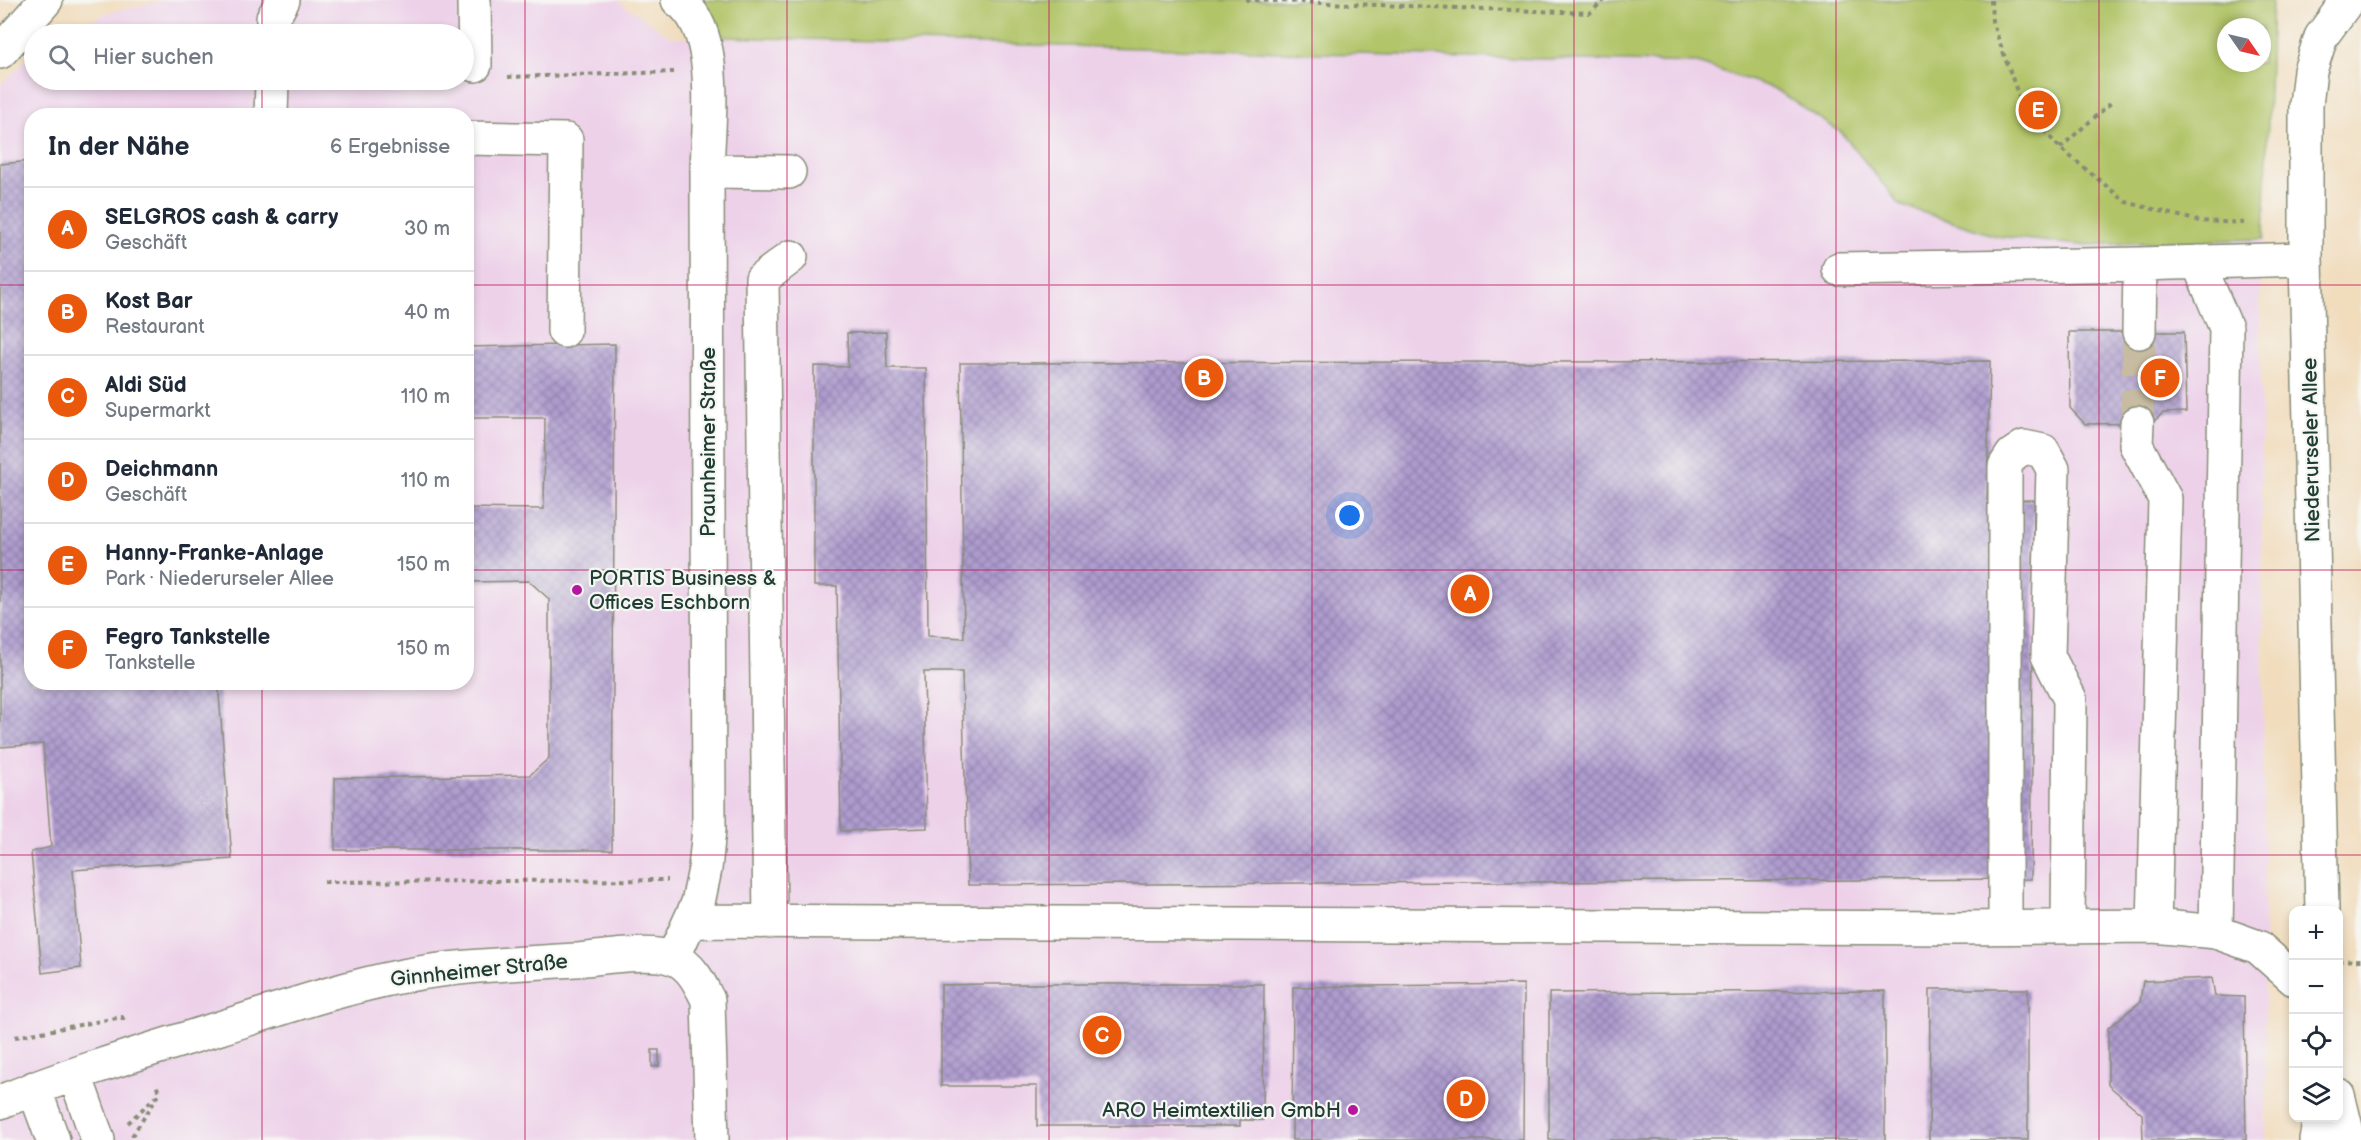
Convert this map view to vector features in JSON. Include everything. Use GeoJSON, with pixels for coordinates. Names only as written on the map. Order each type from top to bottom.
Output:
{"type":"FeatureCollection","features":[{"type":"Feature","properties":{"kind":"main road"},"geometry":{"type":"LineString","coordinates":[[24,24],[46,0]]}},
{"type":"Feature","properties":{"kind":"main road"},"geometry":{"type":"LineString","coordinates":[[273,24],[273,18],[283,0]]}},
{"type":"Feature","properties":{"kind":"main road"},"geometry":{"type":"LineString","coordinates":[[474,0],[475,65]]}},
{"type":"Feature","properties":{"kind":"main road","name":"Praunheimer Straße"},"geometry":{"type":"LineString","coordinates":[[673,958],[692,921],[698,903],[705,869],[709,829],[707,171],[709,78],[706,46],[697,20],[685,4],[678,0]]}},
{"type":"Feature","properties":{"kind":"main road","name":"Niederurseler Allee"},"geometry":{"type":"LineString","coordinates":[[2322,906],[2306,259],[2306,105],[2310,71],[2321,37],[2348,0]]}},
{"type":"Feature","properties":{"kind":"main road"},"geometry":{"type":"LineString","coordinates":[[0,51],[24,24]]}},
{"type":"Feature","properties":{"kind":"main road"},"geometry":{"type":"LineString","coordinates":[[271,108],[272,90]]}},
{"type":"Feature","properties":{"kind":"main road"},"geometry":{"type":"LineString","coordinates":[[474,138],[566,141],[564,331]]}},
{"type":"Feature","properties":{"kind":"main road"},"geometry":{"type":"LineString","coordinates":[[707,171],[789,172]]}},
{"type":"Feature","properties":{"kind":"main road"},"geometry":{"type":"LineString","coordinates":[[770,922],[762,279],[791,257]]}},
{"type":"Feature","properties":{"kind":"main road"},"geometry":{"type":"LineString","coordinates":[[1839,268],[2140,264],[2306,259]]}},
{"type":"Feature","properties":{"kind":"main road"},"geometry":{"type":"LineString","coordinates":[[2198,262],[2226,328],[2216,932]]}},
{"type":"Feature","properties":{"kind":"main road"},"geometry":{"type":"LineString","coordinates":[[2139,332],[2140,264]]}},
{"type":"Feature","properties":{"kind":"main road"},"geometry":{"type":"LineString","coordinates":[[2137,423],[2136,445],[2165,499],[2154,926]]}},
{"type":"Feature","properties":{"kind":"main road"},"geometry":{"type":"LineString","coordinates":[[2005,927],[2005,466],[2012,455],[2024,447],[2043,451],[2053,469],[2048,656],[2070,699],[2068,927]]}},
{"type":"Feature","properties":{"kind":"main road"},"geometry":{"type":"LineString","coordinates":[[692,921],[2154,926],[2216,932],[2258,947],[2289,975]]}},
{"type":"Feature","properties":{"kind":"main road","name":"Ginnheimer Straße"},"geometry":{"type":"LineString","coordinates":[[0,1102],[34,1088],[353,986],[405,975],[457,968],[641,954],[673,958]]}},
{"type":"Feature","properties":{"kind":"main road"},"geometry":{"type":"LineString","coordinates":[[673,958],[686,966],[700,983],[708,1000],[712,1140]]}},
{"type":"Feature","properties":{"kind":"main road"},"geometry":{"type":"LineString","coordinates":[[75,1075],[98,1140]]}},
{"type":"Feature","properties":{"kind":"main road"},"geometry":{"type":"LineString","coordinates":[[34,1088],[53,1140]]}},
{"type":"Feature","properties":{"kind":"main road"},"geometry":{"type":"LineString","coordinates":[[2343,1115],[2349,1140]]}},
{"type":"Feature","properties":{"kind":"main road"},"geometry":{"type":"LineString","coordinates":[[2316,1140],[2318,1122]]}},
{"type":"Feature","properties":{"kind":"path"},"geometry":{"type":"LineString","coordinates":[[1246,0],[1590,13],[1604,0]]}},
{"type":"Feature","properties":{"kind":"path"},"geometry":{"type":"LineString","coordinates":[[1991,0],[1992,21],[2024,108],[2060,148],[2126,202],[2199,220],[2246,223]]}},
{"type":"Feature","properties":{"kind":"path"},"geometry":{"type":"LineString","coordinates":[[475,65],[475,78],[682,72]]}},
{"type":"Feature","properties":{"kind":"path"},"geometry":{"type":"LineString","coordinates":[[2060,148],[2113,101]]}},
{"type":"Feature","properties":{"kind":"path"},"geometry":{"type":"LineString","coordinates":[[324,882],[672,880]]}},
{"type":"Feature","properties":{"kind":"path"},"geometry":{"type":"LineString","coordinates":[[2343,961],[2361,960]]}},
{"type":"Feature","properties":{"kind":"shaded area"},"geometry":{"type":"Polygon","coordinates":[[[166,0],[617,0],[671,37],[1697,63],[1773,88],[1841,132],[1900,205],[1996,236],[2079,245],[2264,239],[2260,274],[2266,1140],[0,1140],[0,85],[24,62],[24,90],[474,90],[474,24],[86,24],[106,13],[166,0]]]}},
{"type":"Feature","properties":{"kind":"green space"},"geometry":{"type":"Polygon","coordinates":[[[703,0],[2272,0],[2271,30],[2271,18],[2217,18],[2217,72],[2270,72],[2264,239],[2079,245],[1996,236],[1900,205],[1841,132],[1773,88],[1697,63],[724,37],[703,0]]]}},
{"type":"Feature","properties":{"kind":"building"},"geometry":{"type":"Polygon","coordinates":[[[24,162],[24,690],[219,690],[232,859],[73,870],[81,968],[42,973],[31,852],[51,847],[43,744],[0,747],[0,164],[24,162]]]}},
{"type":"Feature","properties":{"kind":"building"},"geometry":{"type":"Polygon","coordinates":[[[886,332],[887,368],[926,368],[928,636],[964,638],[960,363],[1990,361],[1987,500],[2034,500],[2031,879],[968,885],[962,672],[924,672],[927,828],[841,831],[837,586],[814,586],[814,366],[848,367],[847,333],[886,332]]]}},
{"type":"Feature","properties":{"kind":"building"},"geometry":{"type":"Polygon","coordinates":[[[2069,332],[2184,332],[2186,412],[2163,413],[2152,423],[2085,424],[2070,408],[2069,332]]]}},
{"type":"Feature","properties":{"kind":"building","name":"PORTIS Business & Offices Eschborn"},"geometry":{"type":"Polygon","coordinates":[[[615,344],[612,850],[335,850],[335,778],[530,775],[549,758],[549,599],[529,581],[474,582],[474,508],[544,509],[545,418],[474,418],[474,347],[615,344]]]}},
{"type":"Feature","properties":{"kind":"building"},"geometry":{"type":"Polygon","coordinates":[[[2212,978],[2215,996],[2244,997],[2246,1140],[2143,1140],[2142,1114],[2108,1085],[2108,1028],[2140,1002],[2143,981],[2212,978]]]}},
{"type":"Feature","properties":{"kind":"building"},"geometry":{"type":"Polygon","coordinates":[[[1264,984],[1263,1120],[1240,1120],[1240,1126],[1037,1126],[1037,1086],[941,1086],[941,985],[1264,984]]]}},
{"type":"Feature","properties":{"kind":"building"},"geometry":{"type":"Polygon","coordinates":[[[1524,984],[1523,1140],[1292,1140],[1293,987],[1524,984]]]}},
{"type":"Feature","properties":{"kind":"building"},"geometry":{"type":"Polygon","coordinates":[[[1930,989],[2028,989],[2028,1140],[1929,1140],[1930,989]]]}},
{"type":"Feature","properties":{"kind":"building"},"geometry":{"type":"Polygon","coordinates":[[[1885,991],[1885,1140],[1549,1140],[1549,993],[1885,991]]]}},
{"type":"Feature","properties":{"kind":"building"},"geometry":{"type":"Polygon","coordinates":[[[652,1050],[659,1050],[659,1066],[652,1067],[652,1050]]]}},
{"type":"Feature","properties":{"kind":"tunnel"},"geometry":{"type":"LineString","coordinates":[[2137,423],[2139,332]]}},
{"type":"Feature","properties":{"kind":"place","name":"Hanny-Franke-Anlage"},"geometry":{"type":"Point","coordinates":[2038,110]}},
{"type":"Feature","properties":{"kind":"place","name":"Kost Bar"},"geometry":{"type":"Point","coordinates":[1204,378]}},
{"type":"Feature","properties":{"kind":"place","name":"Fegro Tankstelle"},"geometry":{"type":"Point","coordinates":[2160,378]}},
{"type":"Feature","properties":{"kind":"place","name":"PORTIS Business & Offices Eschborn"},"geometry":{"type":"Point","coordinates":[577,590]}},
{"type":"Feature","properties":{"kind":"place","name":"SELGROS cash & carry"},"geometry":{"type":"Point","coordinates":[1470,594]}},
{"type":"Feature","properties":{"kind":"place","name":"Aldi Süd"},"geometry":{"type":"Point","coordinates":[1102,1035]}},
{"type":"Feature","properties":{"kind":"place","name":"Deichmann"},"geometry":{"type":"Point","coordinates":[1466,1099]}},
{"type":"Feature","properties":{"kind":"place","name":"ARO Heimtextilien GmbH"},"geometry":{"type":"Point","coordinates":[1353,1110]}}]}
